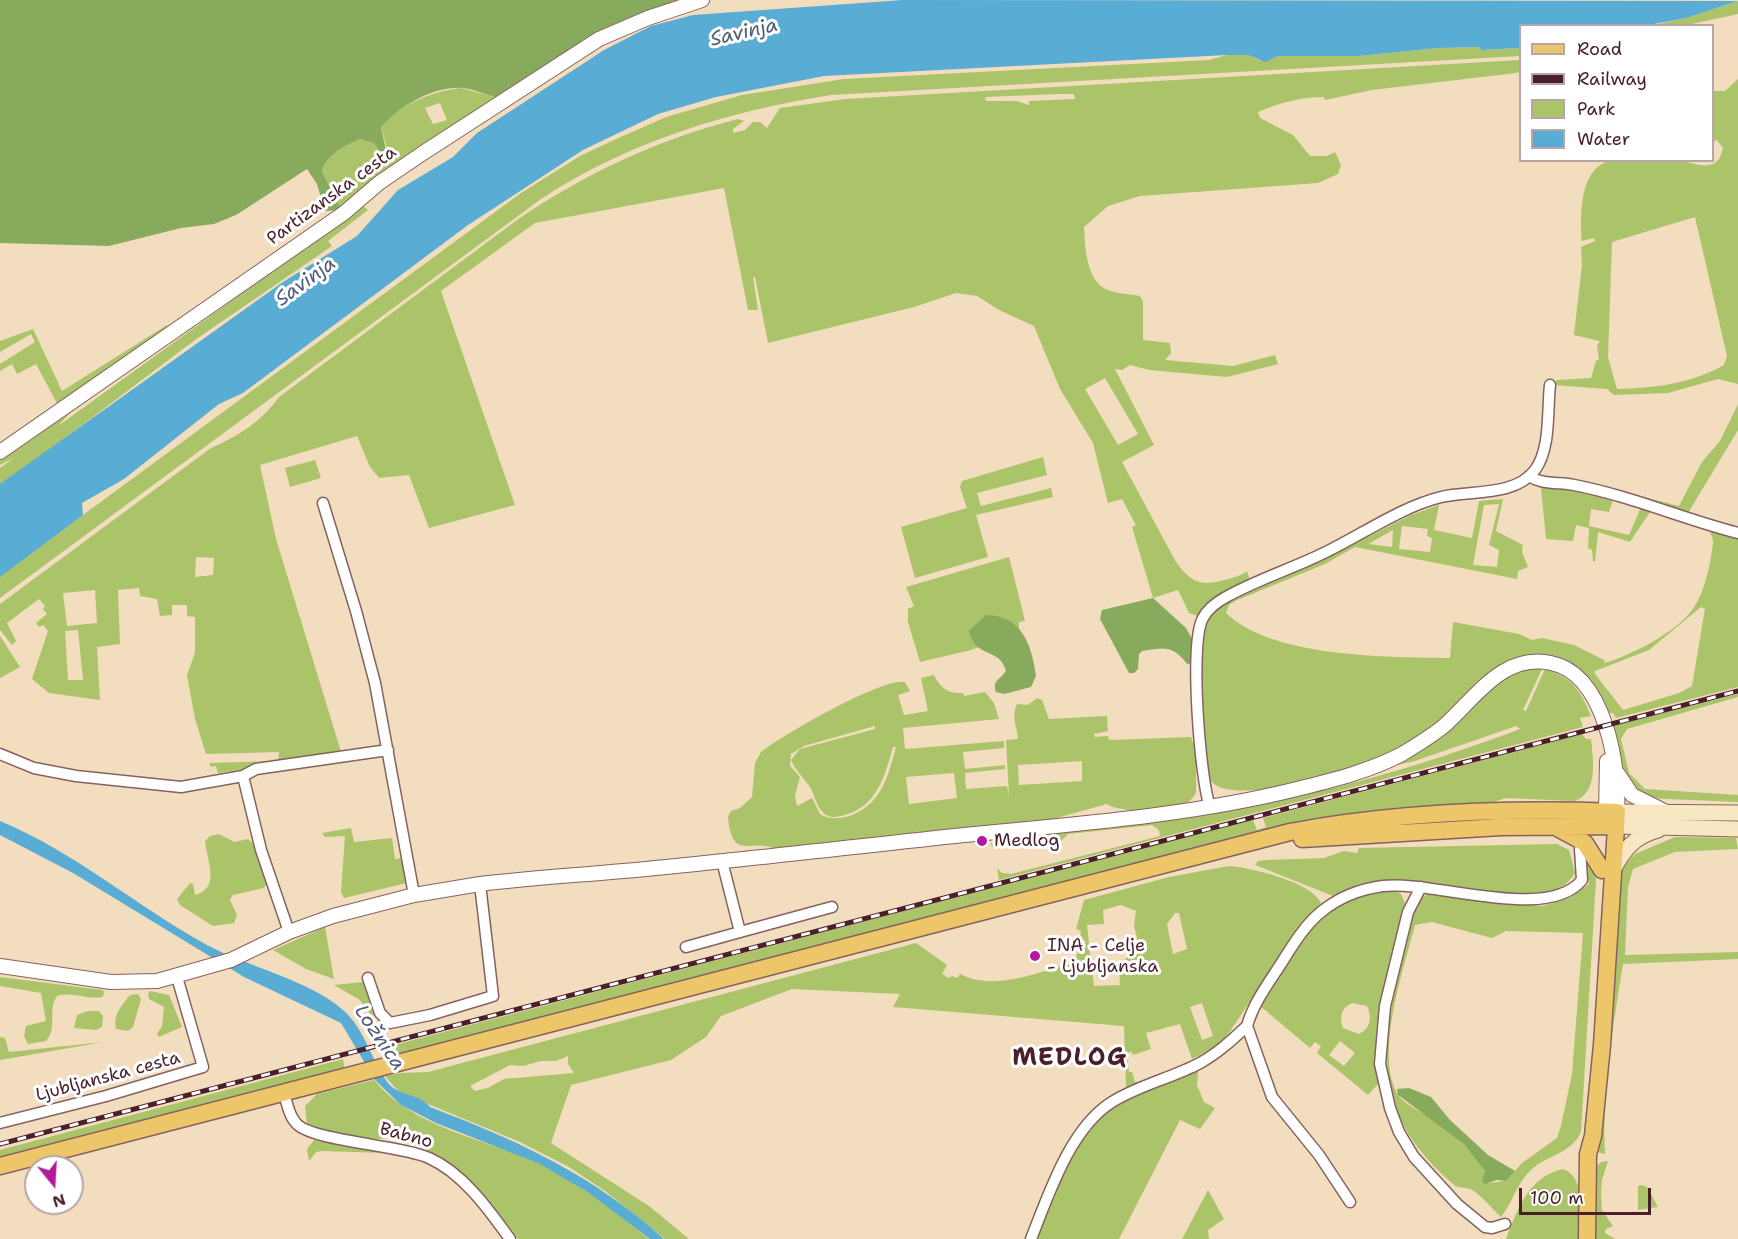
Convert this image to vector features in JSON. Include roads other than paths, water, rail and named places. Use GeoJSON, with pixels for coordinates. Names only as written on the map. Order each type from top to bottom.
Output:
{"type":"FeatureCollection","features":[{"type":"Feature","properties":{"kind":"main road"},"geometry":{"type":"LineString","coordinates":[[0,1166],[1257,840],[1307,829],[1398,818],[1501,812],[1666,820],[1738,829]]}},
{"type":"Feature","properties":{"kind":"main road"},"geometry":{"type":"LineString","coordinates":[[1607,870],[1634,840],[1666,820],[1738,813]]}},
{"type":"Feature","properties":{"kind":"main road"},"geometry":{"type":"LineString","coordinates":[[1257,840],[1552,827],[1611,819]]}},
{"type":"Feature","properties":{"kind":"main road"},"geometry":{"type":"LineString","coordinates":[[1587,1239],[1588,1154],[1584,1137],[1611,819]]}},
{"type":"Feature","properties":{"kind":"main road"},"geometry":{"type":"LineString","coordinates":[[1552,827],[1569,833],[1585,843],[1607,870]]}},
{"type":"Feature","properties":{"kind":"street","name":"Partizanska cesta"},"geometry":{"type":"LineString","coordinates":[[0,453],[344,213],[379,183],[503,100],[538,80],[598,39],[648,18],[702,0]]}},
{"type":"Feature","properties":{"kind":"street"},"geometry":{"type":"LineString","coordinates":[[1210,807],[1203,780],[1197,646],[1199,627],[1210,608],[1228,596],[1327,552],[1427,502],[1507,487],[1529,476],[1539,463],[1544,450],[1550,385]]}},
{"type":"Feature","properties":{"kind":"street"},"geometry":{"type":"LineString","coordinates":[[1529,476],[1539,481],[1568,483],[1642,501],[1738,533]]}},
{"type":"Feature","properties":{"kind":"street"},"geometry":{"type":"LineString","coordinates":[[323,503],[356,610],[375,682],[414,895]]}},
{"type":"Feature","properties":{"kind":"street"},"geometry":{"type":"LineString","coordinates":[[0,966],[111,982],[131,983],[177,977],[259,948],[289,932],[333,916],[414,895],[480,884],[1062,827],[1210,807],[1306,787],[1389,760],[1435,732],[1494,676],[1524,662],[1551,663],[1577,676],[1594,698],[1616,771],[1632,795],[1666,820]]}},
{"type":"Feature","properties":{"kind":"street"},"geometry":{"type":"LineString","coordinates":[[1605,729],[1611,819]]}},
{"type":"Feature","properties":{"kind":"street"},"geometry":{"type":"LineString","coordinates":[[0,754],[34,768],[76,776],[181,787],[243,776],[256,769],[388,750]]}},
{"type":"Feature","properties":{"kind":"street"},"geometry":{"type":"LineString","coordinates":[[1611,819],[1616,771]]}},
{"type":"Feature","properties":{"kind":"street"},"geometry":{"type":"LineString","coordinates":[[243,776],[258,840],[289,932]]}},
{"type":"Feature","properties":{"kind":"street"},"geometry":{"type":"LineString","coordinates":[[1031,1239],[1067,1157],[1095,1116],[1111,1102],[1198,1064],[1221,1050],[1247,1026],[1256,1003],[1293,945],[1319,913],[1347,896],[1385,886],[1421,887],[1514,899],[1553,897],[1572,889],[1582,880],[1580,849]]}},
{"type":"Feature","properties":{"kind":"street"},"geometry":{"type":"LineString","coordinates":[[722,861],[740,932]]}},
{"type":"Feature","properties":{"kind":"street"},"geometry":{"type":"LineString","coordinates":[[368,978],[380,1013],[390,1023],[430,1015],[493,996],[480,884]]}},
{"type":"Feature","properties":{"kind":"street"},"geometry":{"type":"LineString","coordinates":[[1421,887],[1408,912],[1385,1006],[1380,1064],[1390,1108],[1399,1132],[1414,1157],[1457,1204],[1485,1227],[1492,1228],[1505,1224]]}},
{"type":"Feature","properties":{"kind":"street"},"geometry":{"type":"LineString","coordinates":[[686,947],[832,907]]}},
{"type":"Feature","properties":{"kind":"street","name":"Ljubljanska cesta"},"geometry":{"type":"LineString","coordinates":[[0,1123],[106,1096],[203,1067],[177,977]]}},
{"type":"Feature","properties":{"kind":"street"},"geometry":{"type":"LineString","coordinates":[[1247,1026],[1272,1097],[1319,1155],[1350,1202]]}},
{"type":"Feature","properties":{"kind":"street","name":"Babno"},"geometry":{"type":"LineString","coordinates":[[284,1093],[294,1122],[303,1129],[345,1140],[412,1151],[431,1158],[464,1183],[510,1239]]}},
{"type":"Feature","properties":{"kind":"water","name":"Savinja"},"geometry":{"type":"Polygon","coordinates":[[[903,0],[1738,1],[1686,18],[1654,24],[1519,24],[1519,48],[1481,50],[1480,47],[1438,48],[1359,56],[1278,56],[1265,62],[1248,55],[1227,55],[824,76],[716,97],[658,114],[583,150],[468,225],[243,393],[219,404],[124,479],[82,503],[83,515],[0,577],[0,484],[283,282],[357,236],[398,190],[453,157],[477,133],[604,50],[651,26],[693,15],[903,0]]]}},
{"type":"Feature","properties":{"kind":"water"},"geometry":{"type":"Polygon","coordinates":[[[0,821],[54,848],[207,945],[296,982],[330,1000],[343,1010],[357,1026],[382,1074],[398,1091],[420,1099],[430,1107],[494,1133],[554,1162],[610,1196],[664,1239],[650,1239],[586,1191],[540,1164],[436,1123],[401,1105],[375,1080],[341,1023],[244,977],[73,873],[0,835],[0,821]]]}},
{"type":"Feature","properties":{"kind":"railway"},"geometry":{"type":"LineString","coordinates":[[0,1144],[1738,691]]}},
{"type":"Feature","properties":{"kind":"place","name":"Medlog"},"geometry":{"type":"Point","coordinates":[982,841]}},
{"type":"Feature","properties":{"kind":"place","name":"INA - Celje - Ljubljanska"},"geometry":{"type":"Point","coordinates":[1035,956]}},
{"type":"Feature","properties":{"kind":"district","name":"MEDLOG"},"geometry":{"type":"Point","coordinates":[1070,1059]}},
{"type":"Feature","properties":{"kind":"water label","name":"Ložnica"},"geometry":{"type":"Point","coordinates":[379,1038]}}]}
